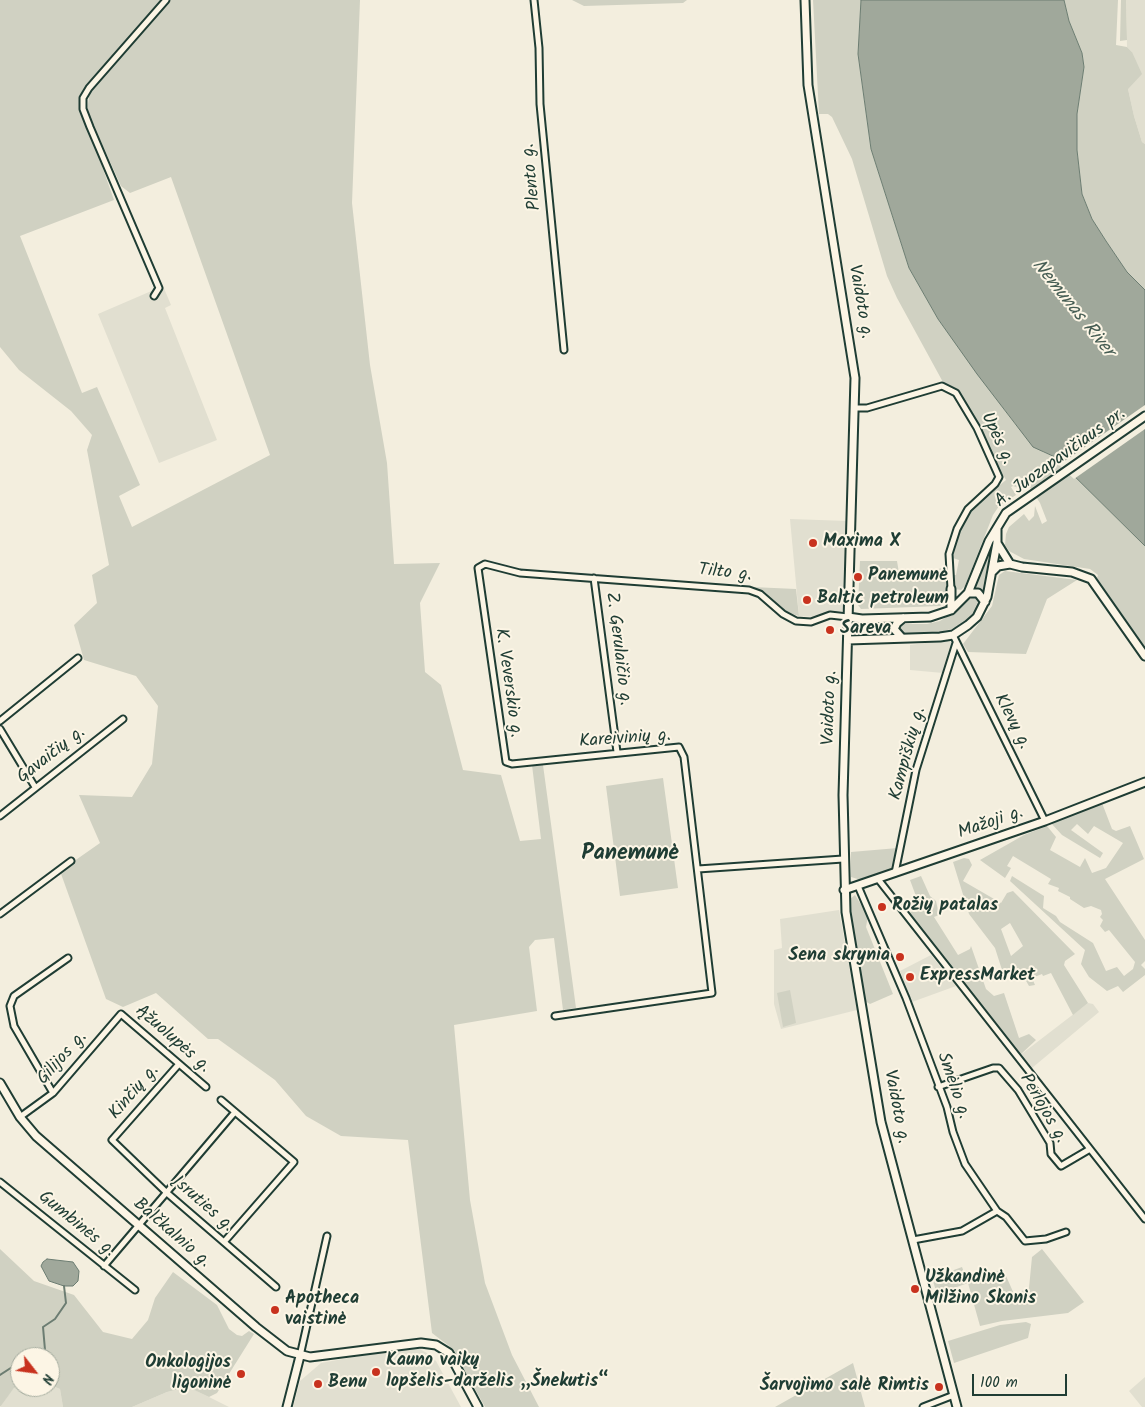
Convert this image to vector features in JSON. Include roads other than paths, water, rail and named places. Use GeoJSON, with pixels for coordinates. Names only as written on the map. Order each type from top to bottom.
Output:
{"type":"FeatureCollection","features":[{"type":"Feature","properties":{"kind":"main road","name":"Vaidoto g."},"geometry":{"type":"LineString","coordinates":[[805,0],[808,85],[853,356],[856,408],[848,617],[843,859],[846,912],[881,1122],[957,1407]]}},
{"type":"Feature","properties":{"kind":"main road","name":"A. Juozapavičiaus pr."},"geometry":{"type":"LineString","coordinates":[[984,552],[996,527],[1006,513],[1145,416]]}},
{"type":"Feature","properties":{"kind":"main road","name":"A. Juozapavičiaus pr."},"geometry":{"type":"LineString","coordinates":[[996,527],[997,543]]}},
{"type":"Feature","properties":{"kind":"main road"},"geometry":{"type":"LineString","coordinates":[[997,543],[1010,564]]}},
{"type":"Feature","properties":{"kind":"main road"},"geometry":{"type":"LineString","coordinates":[[848,640],[953,635],[977,617],[986,602],[997,543]]}},
{"type":"Feature","properties":{"kind":"main road","name":"Tilto g."},"geometry":{"type":"LineString","coordinates":[[848,617],[904,618],[936,616],[951,610],[967,595],[984,552]]}},
{"type":"Feature","properties":{"kind":"main road"},"geometry":{"type":"LineString","coordinates":[[992,571],[998,566],[1010,564],[1072,572],[1091,579],[1145,656]]}},
{"type":"Feature","properties":{"kind":"main road"},"geometry":{"type":"LineString","coordinates":[[951,589],[960,596],[978,593],[986,602]]}},
{"type":"Feature","properties":{"kind":"main road"},"geometry":{"type":"LineString","coordinates":[[951,589],[951,610]]}},
{"type":"Feature","properties":{"kind":"main road"},"geometry":{"type":"LineString","coordinates":[[902,638],[894,629],[897,623],[904,618]]}},
{"type":"Feature","properties":{"kind":"main road","name":"Mažoji g."},"geometry":{"type":"LineString","coordinates":[[844,890],[1045,821],[1145,782]]}},
{"type":"Feature","properties":{"kind":"main road","name":"Balčkalnio g."},"geometry":{"type":"LineString","coordinates":[[0,1083],[20,1117],[47,1147],[271,1340],[287,1351],[300,1356]]}},
{"type":"Feature","properties":{"kind":"main road"},"geometry":{"type":"LineString","coordinates":[[287,1407],[300,1356],[421,1343],[436,1345],[449,1353],[478,1407]]}},
{"type":"Feature","properties":{"kind":"street"},"geometry":{"type":"LineString","coordinates":[[154,296],[159,288],[90,127],[84,109],[83,98],[89,88],[166,0]]}},
{"type":"Feature","properties":{"kind":"street","name":"Plento g."},"geometry":{"type":"LineString","coordinates":[[534,0],[539,48],[540,104],[564,350]]}},
{"type":"Feature","properties":{"kind":"street","name":"Upės g."},"geometry":{"type":"LineString","coordinates":[[856,408],[867,408],[942,386],[956,393],[977,428],[999,477],[995,484],[968,509],[958,529],[949,554],[951,589]]}},
{"type":"Feature","properties":{"kind":"street","name":"Tilto g."},"geometry":{"type":"LineString","coordinates":[[478,568],[485,564],[520,573],[750,590],[765,597],[789,618],[803,622],[819,620],[830,615],[848,617]]}},
{"type":"Feature","properties":{"kind":"street","name":"K. Veverskio g."},"geometry":{"type":"LineString","coordinates":[[478,568],[504,757],[506,762],[512,764],[546,760]]}},
{"type":"Feature","properties":{"kind":"street","name":"Z. Gerulaičio g."},"geometry":{"type":"LineString","coordinates":[[594,578],[617,752]]}},
{"type":"Feature","properties":{"kind":"street","name":"Klevų g."},"geometry":{"type":"LineString","coordinates":[[953,635],[1045,821]]}},
{"type":"Feature","properties":{"kind":"street","name":"Kampiškių g."},"geometry":{"type":"LineString","coordinates":[[896,873],[916,770],[956,643]]}},
{"type":"Feature","properties":{"kind":"street"},"geometry":{"type":"LineString","coordinates":[[0,721],[78,658]]}},
{"type":"Feature","properties":{"kind":"street","name":"Gavaičių g."},"geometry":{"type":"LineString","coordinates":[[0,816],[123,719]]}},
{"type":"Feature","properties":{"kind":"street"},"geometry":{"type":"LineString","coordinates":[[0,729],[35,787]]}},
{"type":"Feature","properties":{"kind":"street","name":"Kareivinių g."},"geometry":{"type":"LineString","coordinates":[[546,760],[679,747],[684,757],[698,869]]}},
{"type":"Feature","properties":{"kind":"street"},"geometry":{"type":"LineString","coordinates":[[555,1016],[712,993],[698,869],[843,859]]}},
{"type":"Feature","properties":{"kind":"street"},"geometry":{"type":"LineString","coordinates":[[0,914],[70,861]]}},
{"type":"Feature","properties":{"kind":"street","name":"Perlojos g."},"geometry":{"type":"LineString","coordinates":[[878,879],[1145,1219]]}},
{"type":"Feature","properties":{"kind":"street","name":"Smėlio g."},"geometry":{"type":"LineString","coordinates":[[858,886],[906,998],[965,1164],[997,1210],[1006,1217],[1024,1241],[1046,1239],[1066,1232]]}},
{"type":"Feature","properties":{"kind":"street"},"geometry":{"type":"LineString","coordinates":[[53,1093],[14,1026],[10,1006],[14,996],[68,958]]}},
{"type":"Feature","properties":{"kind":"street","name":"Gilijos g."},"geometry":{"type":"LineString","coordinates":[[20,1117],[53,1093],[121,1014]]}},
{"type":"Feature","properties":{"kind":"street","name":"Ąžuolupės g."},"geometry":{"type":"LineString","coordinates":[[121,1014],[206,1087]]}},
{"type":"Feature","properties":{"kind":"street","name":"Kinčių g."},"geometry":{"type":"LineString","coordinates":[[112,1140],[180,1064]]}},
{"type":"Feature","properties":{"kind":"street","name":"Perlojos g."},"geometry":{"type":"LineString","coordinates":[[938,1087],[993,1068],[999,1068],[1018,1090],[1050,1143],[1051,1154],[1061,1166],[1090,1149]]}},
{"type":"Feature","properties":{"kind":"street"},"geometry":{"type":"LineString","coordinates":[[221,1100],[294,1162],[224,1242]]}},
{"type":"Feature","properties":{"kind":"street"},"geometry":{"type":"LineString","coordinates":[[104,1266],[235,1112]]}},
{"type":"Feature","properties":{"kind":"street","name":"Įsruties g."},"geometry":{"type":"LineString","coordinates":[[112,1140],[167,1193],[276,1287]]}},
{"type":"Feature","properties":{"kind":"street","name":"Gumbinės g."},"geometry":{"type":"LineString","coordinates":[[0,1182],[135,1290]]}},
{"type":"Feature","properties":{"kind":"street"},"geometry":{"type":"LineString","coordinates":[[913,1240],[962,1230],[997,1210]]}},
{"type":"Feature","properties":{"kind":"street"},"geometry":{"type":"LineString","coordinates":[[300,1356],[327,1236]]}},
{"type":"Feature","properties":{"kind":"street"},"geometry":{"type":"LineString","coordinates":[[924,1407],[954,1395]]}},
{"type":"Feature","properties":{"kind":"water","name":"Nemunas River"},"geometry":{"type":"Polygon","coordinates":[[[861,0],[1064,0],[1069,21],[1082,53],[1084,67],[1077,114],[1077,150],[1082,194],[1092,219],[1106,241],[1127,272],[1145,290],[1145,546],[1055,457],[1033,447],[938,319],[909,268],[871,149],[858,54],[861,0]]]}},
{"type":"Feature","properties":{"kind":"water"},"geometry":{"type":"Polygon","coordinates":[[[47,1259],[73,1262],[79,1271],[78,1281],[73,1286],[64,1286],[49,1281],[41,1266],[47,1259]]]}},
{"type":"Feature","properties":{"kind":"waterway"},"geometry":{"type":"LineString","coordinates":[[45,1347],[43,1327],[55,1319],[66,1303],[64,1286]]}},
{"type":"Feature","properties":{"kind":"waterway"},"geometry":{"type":"LineString","coordinates":[[0,1375],[10,1368]]}},
{"type":"Feature","properties":{"kind":"place","name":"Maxima X"},"geometry":{"type":"Point","coordinates":[813,543]}},
{"type":"Feature","properties":{"kind":"place","name":"Panemunė"},"geometry":{"type":"Point","coordinates":[858,577]}},
{"type":"Feature","properties":{"kind":"place","name":"Baltic petroleum"},"geometry":{"type":"Point","coordinates":[807,600]}},
{"type":"Feature","properties":{"kind":"place","name":"Sareva"},"geometry":{"type":"Point","coordinates":[830,630]}},
{"type":"Feature","properties":{"kind":"place","name":"Rožių patalas"},"geometry":{"type":"Point","coordinates":[882,907]}},
{"type":"Feature","properties":{"kind":"place","name":"Sena skrynia"},"geometry":{"type":"Point","coordinates":[900,957]}},
{"type":"Feature","properties":{"kind":"place","name":"ExpressMarket"},"geometry":{"type":"Point","coordinates":[910,977]}},
{"type":"Feature","properties":{"kind":"place","name":"Užkandinė Milžino Skonis"},"geometry":{"type":"Point","coordinates":[915,1289]}},
{"type":"Feature","properties":{"kind":"place","name":"Apotheca vaistinė"},"geometry":{"type":"Point","coordinates":[275,1310]}},
{"type":"Feature","properties":{"kind":"place","name":"Kauno vaikų lopšelis-darželis „Šnekutis“"},"geometry":{"type":"Point","coordinates":[376,1372]}},
{"type":"Feature","properties":{"kind":"place","name":"Onkologijos ligoninė"},"geometry":{"type":"Point","coordinates":[241,1374]}},
{"type":"Feature","properties":{"kind":"place","name":"Benu"},"geometry":{"type":"Point","coordinates":[318,1384]}},
{"type":"Feature","properties":{"kind":"place","name":"Šarvojimo salė Rimtis"},"geometry":{"type":"Point","coordinates":[939,1387]}},
{"type":"Feature","properties":{"kind":"district","name":"Panemunė"},"geometry":{"type":"Point","coordinates":[630,855]}}]}
